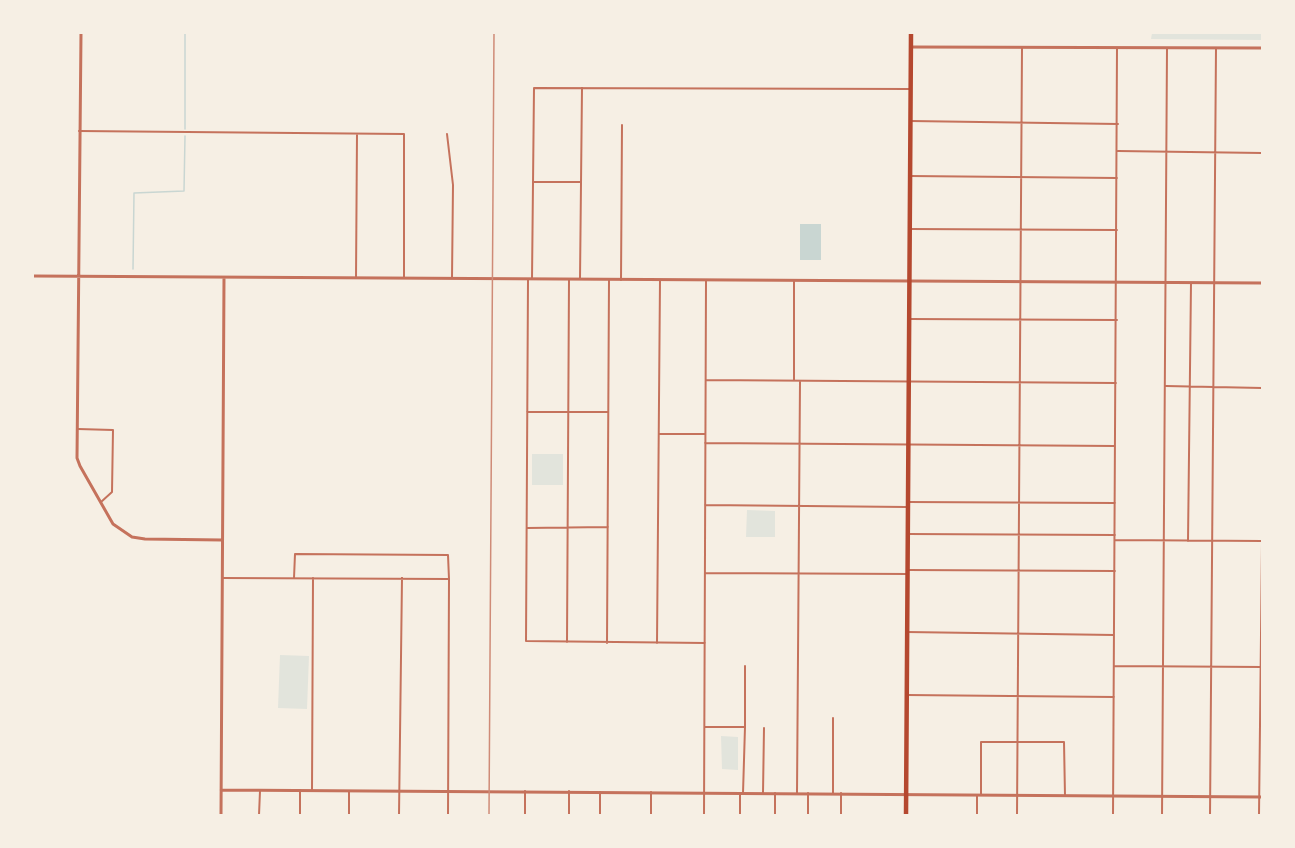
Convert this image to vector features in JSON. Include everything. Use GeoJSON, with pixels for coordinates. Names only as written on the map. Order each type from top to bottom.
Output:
{"type":"FeatureCollection","features":[{"type":"Feature","properties":{"kind":"highway"},"geometry":{"type":"LineString","coordinates":[[906,815],[911,33]]}},
{"type":"Feature","properties":{"kind":"street"},"geometry":{"type":"LineString","coordinates":[[81,33],[77,458],[113,524],[132,537],[222,540]]}},
{"type":"Feature","properties":{"kind":"street"},"geometry":{"type":"LineString","coordinates":[[911,47],[1262,48]]}},
{"type":"Feature","properties":{"kind":"street"},"geometry":{"type":"LineString","coordinates":[[1017,815],[1022,48]]}},
{"type":"Feature","properties":{"kind":"street"},"geometry":{"type":"LineString","coordinates":[[1113,815],[1117,48]]}},
{"type":"Feature","properties":{"kind":"street"},"geometry":{"type":"LineString","coordinates":[[1210,815],[1216,48]]}},
{"type":"Feature","properties":{"kind":"street"},"geometry":{"type":"LineString","coordinates":[[1162,815],[1167,49]]}},
{"type":"Feature","properties":{"kind":"street"},"geometry":{"type":"LineString","coordinates":[[705,643],[526,641],[527,412],[534,88],[912,89]]}},
{"type":"Feature","properties":{"kind":"street"},"geometry":{"type":"LineString","coordinates":[[580,279],[582,88]]}},
{"type":"Feature","properties":{"kind":"street"},"geometry":{"type":"LineString","coordinates":[[911,121],[1118,124]]}},
{"type":"Feature","properties":{"kind":"street"},"geometry":{"type":"LineString","coordinates":[[621,279],[622,125]]}},
{"type":"Feature","properties":{"kind":"street"},"geometry":{"type":"LineString","coordinates":[[79,131],[404,134],[404,278]]}},
{"type":"Feature","properties":{"kind":"street"},"geometry":{"type":"LineString","coordinates":[[356,279],[357,134]]}},
{"type":"Feature","properties":{"kind":"street"},"geometry":{"type":"LineString","coordinates":[[447,134],[453,185],[452,278]]}},
{"type":"Feature","properties":{"kind":"street"},"geometry":{"type":"LineString","coordinates":[[1118,151],[1262,153]]}},
{"type":"Feature","properties":{"kind":"street"},"geometry":{"type":"LineString","coordinates":[[910,176],[1117,178]]}},
{"type":"Feature","properties":{"kind":"street"},"geometry":{"type":"LineString","coordinates":[[533,182],[581,182]]}},
{"type":"Feature","properties":{"kind":"street"},"geometry":{"type":"LineString","coordinates":[[910,229],[1117,230]]}},
{"type":"Feature","properties":{"kind":"street"},"geometry":{"type":"LineString","coordinates":[[33,276],[1262,283]]}},
{"type":"Feature","properties":{"kind":"street"},"geometry":{"type":"LineString","coordinates":[[221,815],[224,278]]}},
{"type":"Feature","properties":{"kind":"street"},"geometry":{"type":"LineString","coordinates":[[567,642],[569,279]]}},
{"type":"Feature","properties":{"kind":"street"},"geometry":{"type":"LineString","coordinates":[[607,643],[609,279]]}},
{"type":"Feature","properties":{"kind":"street"},"geometry":{"type":"LineString","coordinates":[[657,643],[660,280]]}},
{"type":"Feature","properties":{"kind":"street"},"geometry":{"type":"LineString","coordinates":[[705,815],[706,280]]}},
{"type":"Feature","properties":{"kind":"street"},"geometry":{"type":"LineString","coordinates":[[794,281],[794,380]]}},
{"type":"Feature","properties":{"kind":"street"},"geometry":{"type":"LineString","coordinates":[[1188,541],[1191,283]]}},
{"type":"Feature","properties":{"kind":"street"},"geometry":{"type":"LineString","coordinates":[[909,319],[1117,320]]}},
{"type":"Feature","properties":{"kind":"street"},"geometry":{"type":"LineString","coordinates":[[706,380],[1116,383]]}},
{"type":"Feature","properties":{"kind":"street"},"geometry":{"type":"LineString","coordinates":[[797,793],[800,381]]}},
{"type":"Feature","properties":{"kind":"street"},"geometry":{"type":"LineString","coordinates":[[1166,386],[1262,388]]}},
{"type":"Feature","properties":{"kind":"street"},"geometry":{"type":"LineString","coordinates":[[527,412],[609,412]]}},
{"type":"Feature","properties":{"kind":"street"},"geometry":{"type":"LineString","coordinates":[[78,429],[113,430],[112,492],[100,502]]}},
{"type":"Feature","properties":{"kind":"street"},"geometry":{"type":"LineString","coordinates":[[659,434],[705,434]]}},
{"type":"Feature","properties":{"kind":"street"},"geometry":{"type":"LineString","coordinates":[[705,443],[1115,446]]}},
{"type":"Feature","properties":{"kind":"street"},"geometry":{"type":"LineString","coordinates":[[705,505],[1115,503]]}},
{"type":"Feature","properties":{"kind":"street"},"geometry":{"type":"LineString","coordinates":[[527,528],[609,527]]}},
{"type":"Feature","properties":{"kind":"street"},"geometry":{"type":"LineString","coordinates":[[908,534],[1115,535]]}},
{"type":"Feature","properties":{"kind":"street"},"geometry":{"type":"LineString","coordinates":[[1115,540],[1262,543],[1261,797],[1259,815]]}},
{"type":"Feature","properties":{"kind":"street"},"geometry":{"type":"LineString","coordinates":[[294,578],[294,554],[448,555],[448,815]]}},
{"type":"Feature","properties":{"kind":"street"},"geometry":{"type":"LineString","coordinates":[[705,573],[1115,571]]}},
{"type":"Feature","properties":{"kind":"street"},"geometry":{"type":"LineString","coordinates":[[222,578],[449,579]]}},
{"type":"Feature","properties":{"kind":"street"},"geometry":{"type":"LineString","coordinates":[[312,790],[313,578]]}},
{"type":"Feature","properties":{"kind":"street"},"geometry":{"type":"LineString","coordinates":[[399,815],[402,578]]}},
{"type":"Feature","properties":{"kind":"street"},"geometry":{"type":"LineString","coordinates":[[907,632],[1114,634]]}},
{"type":"Feature","properties":{"kind":"street"},"geometry":{"type":"LineString","coordinates":[[740,815],[745,728],[745,666]]}},
{"type":"Feature","properties":{"kind":"street"},"geometry":{"type":"LineString","coordinates":[[1114,666],[1261,667]]}},
{"type":"Feature","properties":{"kind":"street"},"geometry":{"type":"LineString","coordinates":[[907,694],[1114,697]]}},
{"type":"Feature","properties":{"kind":"street"},"geometry":{"type":"LineString","coordinates":[[833,718],[833,793]]}},
{"type":"Feature","properties":{"kind":"street"},"geometry":{"type":"LineString","coordinates":[[705,727],[745,728]]}},
{"type":"Feature","properties":{"kind":"street"},"geometry":{"type":"LineString","coordinates":[[763,793],[764,728]]}},
{"type":"Feature","properties":{"kind":"street"},"geometry":{"type":"LineString","coordinates":[[977,815],[981,742],[1064,742],[1065,796]]}},
{"type":"Feature","properties":{"kind":"street"},"geometry":{"type":"LineString","coordinates":[[221,790],[1261,797]]}},
{"type":"Feature","properties":{"kind":"street"},"geometry":{"type":"LineString","coordinates":[[259,815],[260,790]]}},
{"type":"Feature","properties":{"kind":"street"},"geometry":{"type":"LineString","coordinates":[[300,790],[300,815]]}},
{"type":"Feature","properties":{"kind":"street"},"geometry":{"type":"LineString","coordinates":[[349,790],[349,815]]}},
{"type":"Feature","properties":{"kind":"street"},"geometry":{"type":"LineString","coordinates":[[525,791],[525,815]]}},
{"type":"Feature","properties":{"kind":"street"},"geometry":{"type":"LineString","coordinates":[[569,791],[569,815]]}},
{"type":"Feature","properties":{"kind":"street"},"geometry":{"type":"LineString","coordinates":[[600,792],[600,815]]}},
{"type":"Feature","properties":{"kind":"street"},"geometry":{"type":"LineString","coordinates":[[651,792],[651,815]]}},
{"type":"Feature","properties":{"kind":"street"},"geometry":{"type":"LineString","coordinates":[[775,793],[775,815]]}},
{"type":"Feature","properties":{"kind":"street"},"geometry":{"type":"LineString","coordinates":[[808,793],[808,815]]}},
{"type":"Feature","properties":{"kind":"street"},"geometry":{"type":"LineString","coordinates":[[841,793],[841,815]]}},
{"type":"Feature","properties":{"kind":"shaded area"},"geometry":{"type":"Polygon","coordinates":[[[1152,33],[1262,33],[1262,40],[1151,39],[1152,33]]]}},
{"type":"Feature","properties":{"kind":"shaded area"},"geometry":{"type":"Polygon","coordinates":[[[800,224],[821,224],[821,260],[800,260],[800,224]]]}},
{"type":"Feature","properties":{"kind":"shaded area"},"geometry":{"type":"Polygon","coordinates":[[[532,454],[563,454],[563,485],[532,485],[532,454]]]}},
{"type":"Feature","properties":{"kind":"shaded area"},"geometry":{"type":"Polygon","coordinates":[[[747,510],[775,511],[775,537],[746,537],[747,510]]]}},
{"type":"Feature","properties":{"kind":"shaded area"},"geometry":{"type":"Polygon","coordinates":[[[280,655],[309,656],[307,709],[278,708],[280,655]]]}},
{"type":"Feature","properties":{"kind":"shaded area"},"geometry":{"type":"Polygon","coordinates":[[[721,736],[738,737],[738,770],[722,769],[721,736]]]}},
{"type":"Feature","properties":{"kind":"waterway"},"geometry":{"type":"LineString","coordinates":[[185,33],[185,129]]}},
{"type":"Feature","properties":{"kind":"waterway"},"geometry":{"type":"LineString","coordinates":[[133,269],[134,193],[184,191],[185,136]]}},
{"type":"Feature","properties":{"kind":"railway"},"geometry":{"type":"LineString","coordinates":[[489,815],[494,33]]}}]}
